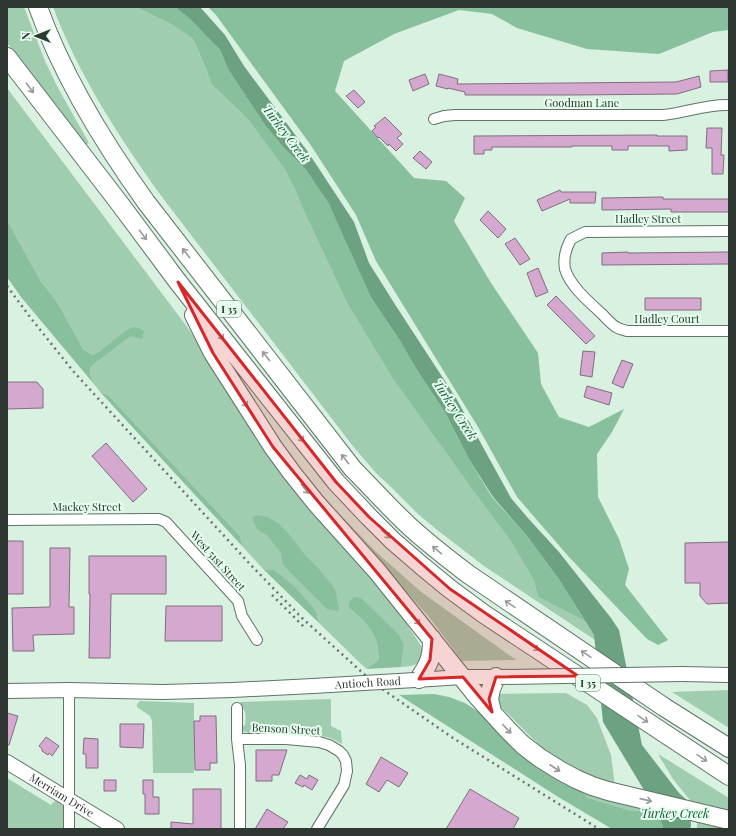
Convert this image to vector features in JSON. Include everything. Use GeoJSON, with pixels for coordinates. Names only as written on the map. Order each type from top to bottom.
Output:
{"type":"FeatureCollection","features":[{"type":"Feature","properties":{"kind":"highway","name":"I 35"},"geometry":{"type":"LineString","coordinates":[[38,7],[60,58],[78,94],[106,144],[124,171],[146,202],[353,469],[407,524],[468,574],[664,707],[725,744]]}},
{"type":"Feature","properties":{"kind":"highway","name":"I 35"},"geometry":{"type":"LineString","coordinates":[[7,57],[178,282],[336,482],[393,541],[450,590],[484,614],[729,776]]}},
{"type":"Feature","properties":{"kind":"highway"},"geometry":{"type":"LineString","coordinates":[[178,282],[213,353],[273,447],[292,473],[316,503],[377,570],[477,696],[506,729],[523,745],[560,772],[592,786],[729,820]]}},
{"type":"Feature","properties":{"kind":"highway"},"geometry":{"type":"LineString","coordinates":[[417,680],[430,660],[432,639]]}},
{"type":"Feature","properties":{"kind":"highway"},"geometry":{"type":"LineString","coordinates":[[492,712],[489,699],[491,689],[498,677]]}},
{"type":"Feature","properties":{"kind":"main road","name":"Antioch Road"},"geometry":{"type":"LineString","coordinates":[[7,691],[69,690],[163,692],[313,686],[462,677],[729,674]]}},
{"type":"Feature","properties":{"kind":"main road","name":"Merriam Drive"},"geometry":{"type":"LineString","coordinates":[[7,762],[117,829]]}},
{"type":"Feature","properties":{"kind":"street","name":"Goodman Lane"},"geometry":{"type":"LineString","coordinates":[[434,119],[455,115],[663,115],[713,106],[729,105]]}},
{"type":"Feature","properties":{"kind":"street","name":"Hadley Street"},"geometry":{"type":"LineString","coordinates":[[570,241],[571,239],[585,232],[729,231]]}},
{"type":"Feature","properties":{"kind":"street","name":"Hadley Court"},"geometry":{"type":"LineString","coordinates":[[570,241],[565,255],[565,267],[568,276],[574,286],[616,327],[628,331],[729,331]]}},
{"type":"Feature","properties":{"kind":"street","name":"Mackey Street"},"geometry":{"type":"LineString","coordinates":[[7,520],[159,519],[166,522]]}},
{"type":"Feature","properties":{"kind":"street","name":"West 51st Street"},"geometry":{"type":"LineString","coordinates":[[166,522],[238,601],[242,616],[257,640]]}},
{"type":"Feature","properties":{"kind":"street"},"geometry":{"type":"LineString","coordinates":[[69,690],[69,829]]}},
{"type":"Feature","properties":{"kind":"street"},"geometry":{"type":"LineString","coordinates":[[237,708],[237,739],[240,765],[240,829]]}},
{"type":"Feature","properties":{"kind":"street","name":"Benson Street"},"geometry":{"type":"LineString","coordinates":[[237,739],[286,739],[319,742],[330,745],[343,755],[346,761],[347,771],[344,785],[317,829]]}},
{"type":"Feature","properties":{"kind":"highlighted area"},"geometry":{"type":"Polygon","coordinates":[[[178,282],[336,482],[369,517],[450,589],[578,676],[496,677],[489,699],[492,712],[463,677],[419,679],[430,660],[432,639],[273,447],[213,353],[178,282]]]}},
{"type":"Feature","properties":{"kind":"shaded area"},"geometry":{"type":"Polygon","coordinates":[[[7,7],[24,7],[45,61],[58,88],[89,143],[85,145],[7,43],[7,7]]]}},
{"type":"Feature","properties":{"kind":"shaded area"},"geometry":{"type":"Polygon","coordinates":[[[53,7],[136,7],[171,24],[192,38],[208,75],[250,122],[285,170],[347,303],[393,379],[510,540],[534,581],[538,597],[585,621],[594,635],[595,640],[484,566],[436,529],[418,514],[376,473],[352,445],[162,197],[130,152],[88,82],[63,33],[53,7]]]}},
{"type":"Feature","properties":{"kind":"shaded area"},"geometry":{"type":"Polygon","coordinates":[[[136,7],[175,7],[190,19],[220,50],[228,69],[265,125],[283,147],[306,170],[329,204],[417,370],[446,414],[469,459],[492,497],[527,536],[558,578],[585,621],[538,597],[534,581],[510,540],[393,379],[347,303],[285,170],[250,122],[212,84],[192,38],[171,24],[136,7]]]}},
{"type":"Feature","properties":{"kind":"shaded area"},"geometry":{"type":"Polygon","coordinates":[[[208,7],[729,7],[729,30],[713,32],[659,54],[587,49],[517,28],[492,14],[459,10],[394,34],[344,61],[335,91],[414,178],[446,181],[465,198],[454,221],[491,283],[538,353],[541,384],[559,417],[589,427],[624,409],[612,432],[597,454],[598,497],[619,539],[629,569],[625,585],[668,640],[658,645],[647,639],[569,557],[517,497],[478,427],[376,261],[356,215],[310,144],[216,15],[208,7]]]}},
{"type":"Feature","properties":{"kind":"shaded area"},"geometry":{"type":"Polygon","coordinates":[[[7,88],[397,609],[423,649],[421,658],[417,664],[401,667],[404,645],[349,608],[366,623],[377,643],[379,659],[367,669],[360,663],[319,623],[316,611],[274,570],[264,570],[243,547],[240,536],[108,395],[101,393],[93,383],[90,374],[90,367],[131,336],[133,327],[93,355],[83,349],[57,302],[40,280],[7,220],[7,88]]]}},
{"type":"Feature","properties":{"kind":"shaded area"},"geometry":{"type":"Polygon","coordinates":[[[7,220],[40,280],[57,302],[83,349],[93,355],[133,327],[144,331],[142,339],[131,336],[90,367],[90,374],[93,383],[21,297],[7,277],[7,220]]]}},
{"type":"Feature","properties":{"kind":"shaded area"},"geometry":{"type":"Polygon","coordinates":[[[101,393],[108,395],[240,536],[243,547],[101,393]]]}},
{"type":"Feature","properties":{"kind":"shaded area"},"geometry":{"type":"Polygon","coordinates":[[[280,443],[330,504],[375,551],[420,591],[516,660],[462,661],[429,617],[309,484],[280,443]]]}},
{"type":"Feature","properties":{"kind":"shaded area"},"geometry":{"type":"Polygon","coordinates":[[[256,515],[268,517],[279,524],[288,533],[305,555],[332,585],[336,592],[339,608],[338,611],[327,609],[283,565],[281,553],[268,536],[258,530],[254,523],[253,517],[256,515]]]}},
{"type":"Feature","properties":{"kind":"shaded area"},"geometry":{"type":"Polygon","coordinates":[[[264,570],[274,570],[295,587],[316,611],[319,623],[264,570]]]}},
{"type":"Feature","properties":{"kind":"shaded area"},"geometry":{"type":"Polygon","coordinates":[[[354,597],[361,598],[398,634],[404,645],[401,667],[367,669],[379,659],[377,643],[366,623],[349,608],[349,602],[354,597]]]}},
{"type":"Feature","properties":{"kind":"shaded area"},"geometry":{"type":"Polygon","coordinates":[[[729,690],[729,728],[672,692],[729,690]]]}},
{"type":"Feature","properties":{"kind":"shaded area"},"geometry":{"type":"Polygon","coordinates":[[[566,693],[587,705],[597,718],[611,755],[615,786],[586,776],[547,753],[499,705],[498,694],[566,693]]]}},
{"type":"Feature","properties":{"kind":"shaded area"},"geometry":{"type":"Polygon","coordinates":[[[434,694],[449,697],[465,703],[485,716],[531,762],[555,779],[580,790],[588,798],[632,811],[646,811],[646,806],[656,810],[663,829],[612,829],[555,795],[399,695],[434,694]]]}},
{"type":"Feature","properties":{"kind":"shaded area"},"geometry":{"type":"Polygon","coordinates":[[[331,699],[331,726],[341,731],[342,744],[331,738],[312,734],[249,733],[240,730],[241,727],[245,725],[246,715],[240,702],[331,699]]]}},
{"type":"Feature","properties":{"kind":"shaded area"},"geometry":{"type":"Polygon","coordinates":[[[140,701],[194,703],[194,773],[153,773],[152,721],[150,716],[137,707],[137,704],[140,701]]]}},
{"type":"Feature","properties":{"kind":"shaded area"},"geometry":{"type":"Polygon","coordinates":[[[658,754],[729,798],[729,812],[693,804],[673,779],[658,754]]]}},
{"type":"Feature","properties":{"kind":"shaded area"},"geometry":{"type":"Polygon","coordinates":[[[7,778],[51,805],[53,802],[58,801],[63,806],[63,829],[7,829],[7,778]]]}},
{"type":"Feature","properties":{"kind":"shaded area"},"geometry":{"type":"Polygon","coordinates":[[[580,790],[646,806],[646,811],[632,811],[588,798],[580,790]]]}},
{"type":"Feature","properties":{"kind":"shaded area"},"geometry":{"type":"Polygon","coordinates":[[[697,820],[729,829],[697,829],[697,820]]]}},
{"type":"Feature","properties":{"kind":"water","name":"Turkey Creek"},"geometry":{"type":"Polygon","coordinates":[[[175,7],[200,7],[225,35],[244,66],[308,152],[354,222],[369,263],[456,398],[511,498],[559,552],[619,630],[642,745],[679,793],[689,802],[690,829],[663,829],[656,810],[603,722],[594,635],[558,578],[527,536],[493,497],[469,459],[446,414],[417,370],[400,340],[371,297],[329,204],[306,170],[283,147],[265,125],[228,69],[220,50],[190,19],[175,7]]]}},
{"type":"Feature","properties":{"kind":"building"},"geometry":{"type":"Polygon","coordinates":[[[728,70],[728,82],[710,82],[710,71],[728,70]]]}},
{"type":"Feature","properties":{"kind":"building"},"geometry":{"type":"Polygon","coordinates":[[[425,74],[429,84],[413,91],[409,80],[425,74]]]}},
{"type":"Feature","properties":{"kind":"building"},"geometry":{"type":"Polygon","coordinates":[[[439,74],[458,79],[457,84],[676,82],[699,76],[701,87],[677,94],[465,95],[465,92],[436,86],[439,74]]]}},
{"type":"Feature","properties":{"kind":"building"},"geometry":{"type":"Polygon","coordinates":[[[354,90],[365,102],[358,108],[346,96],[354,90]]]}},
{"type":"Feature","properties":{"kind":"building"},"geometry":{"type":"Polygon","coordinates":[[[385,117],[402,134],[397,138],[403,144],[396,151],[389,144],[388,146],[379,137],[378,138],[372,131],[376,127],[374,126],[385,117]]]}},
{"type":"Feature","properties":{"kind":"building"},"geometry":{"type":"Polygon","coordinates":[[[707,128],[722,128],[721,155],[724,155],[723,174],[712,174],[712,148],[706,148],[707,128]]]}},
{"type":"Feature","properties":{"kind":"building"},"geometry":{"type":"Polygon","coordinates":[[[474,136],[687,136],[687,150],[669,151],[669,146],[628,146],[628,150],[612,150],[612,146],[492,147],[492,150],[484,150],[484,154],[474,154],[474,136]]]}},
{"type":"Feature","properties":{"kind":"building"},"geometry":{"type":"Polygon","coordinates":[[[420,151],[432,162],[426,169],[413,158],[420,151]]]}},
{"type":"Feature","properties":{"kind":"building"},"geometry":{"type":"Polygon","coordinates":[[[560,190],[561,192],[596,192],[595,203],[570,203],[570,199],[542,211],[537,200],[560,190]]]}},
{"type":"Feature","properties":{"kind":"building"},"geometry":{"type":"Polygon","coordinates":[[[663,197],[663,199],[729,199],[729,212],[671,212],[671,209],[602,210],[602,198],[663,197]]]}},
{"type":"Feature","properties":{"kind":"building"},"geometry":{"type":"Polygon","coordinates":[[[488,211],[506,229],[498,238],[480,220],[488,211]]]}},
{"type":"Feature","properties":{"kind":"building"},"geometry":{"type":"Polygon","coordinates":[[[515,238],[530,259],[520,265],[505,244],[515,238]]]}},
{"type":"Feature","properties":{"kind":"building"},"geometry":{"type":"Polygon","coordinates":[[[729,252],[729,264],[602,265],[602,253],[729,252]]]}},
{"type":"Feature","properties":{"kind":"building"},"geometry":{"type":"Polygon","coordinates":[[[538,268],[548,292],[536,297],[527,273],[538,268]]]}},
{"type":"Feature","properties":{"kind":"building"},"geometry":{"type":"Polygon","coordinates":[[[556,296],[595,336],[586,344],[547,305],[556,296]]]}},
{"type":"Feature","properties":{"kind":"building"},"geometry":{"type":"Polygon","coordinates":[[[645,298],[701,298],[701,310],[645,310],[645,298]]]}},
{"type":"Feature","properties":{"kind":"building"},"geometry":{"type":"Polygon","coordinates":[[[583,351],[595,352],[592,377],[580,375],[583,351]]]}},
{"type":"Feature","properties":{"kind":"building"},"geometry":{"type":"Polygon","coordinates":[[[622,360],[633,364],[623,388],[612,383],[622,360]]]}},
{"type":"Feature","properties":{"kind":"building"},"geometry":{"type":"Polygon","coordinates":[[[7,382],[37,382],[43,389],[43,408],[7,409],[7,382]]]}},
{"type":"Feature","properties":{"kind":"building"},"geometry":{"type":"Polygon","coordinates":[[[587,386],[612,393],[609,405],[584,397],[587,386]]]}},
{"type":"Feature","properties":{"kind":"building"},"geometry":{"type":"Polygon","coordinates":[[[106,443],[147,489],[133,502],[92,456],[106,443]]]}},
{"type":"Feature","properties":{"kind":"building"},"geometry":{"type":"Polygon","coordinates":[[[7,541],[23,541],[23,594],[7,594],[7,541]]]}},
{"type":"Feature","properties":{"kind":"building"},"geometry":{"type":"Polygon","coordinates":[[[729,542],[729,603],[707,604],[700,596],[700,583],[685,583],[685,543],[729,542]]]}},
{"type":"Feature","properties":{"kind":"building"},"geometry":{"type":"Polygon","coordinates":[[[50,548],[70,548],[69,607],[74,607],[74,634],[33,635],[34,651],[13,651],[12,608],[50,607],[50,548]]]}},
{"type":"Feature","properties":{"kind":"building"},"geometry":{"type":"Polygon","coordinates":[[[89,556],[166,556],[166,594],[111,594],[110,658],[89,658],[89,556]]]}},
{"type":"Feature","properties":{"kind":"building"},"geometry":{"type":"Polygon","coordinates":[[[166,606],[222,606],[222,641],[165,641],[166,606]]]}},
{"type":"Feature","properties":{"kind":"building"},"geometry":{"type":"Polygon","coordinates":[[[7,713],[18,716],[9,745],[7,745],[7,713]]]}},
{"type":"Feature","properties":{"kind":"building"},"geometry":{"type":"Polygon","coordinates":[[[200,716],[216,716],[217,763],[210,763],[210,770],[195,770],[194,721],[200,721],[200,716]]]}},
{"type":"Feature","properties":{"kind":"building"},"geometry":{"type":"Polygon","coordinates":[[[120,724],[144,724],[143,748],[120,747],[120,724]]]}},
{"type":"Feature","properties":{"kind":"building"},"geometry":{"type":"Polygon","coordinates":[[[46,737],[59,746],[52,756],[49,753],[48,755],[42,751],[39,746],[46,737]]]}},
{"type":"Feature","properties":{"kind":"building"},"geometry":{"type":"Polygon","coordinates":[[[84,738],[98,739],[98,768],[86,768],[86,754],[83,754],[84,738]]]}},
{"type":"Feature","properties":{"kind":"building"},"geometry":{"type":"Polygon","coordinates":[[[256,750],[287,750],[279,775],[272,775],[272,781],[256,781],[256,750]]]}},
{"type":"Feature","properties":{"kind":"building"},"geometry":{"type":"Polygon","coordinates":[[[381,757],[408,773],[399,787],[387,780],[379,792],[366,784],[381,757]]]}},
{"type":"Feature","properties":{"kind":"building"},"geometry":{"type":"Polygon","coordinates":[[[300,775],[307,779],[309,775],[318,780],[312,790],[304,785],[303,787],[295,783],[300,775]]]}},
{"type":"Feature","properties":{"kind":"building"},"geometry":{"type":"Polygon","coordinates":[[[104,780],[116,780],[116,791],[104,791],[104,780]]]}},
{"type":"Feature","properties":{"kind":"building"},"geometry":{"type":"Polygon","coordinates":[[[143,780],[153,780],[153,797],[159,797],[159,814],[145,814],[143,780]]]}},
{"type":"Feature","properties":{"kind":"building"},"geometry":{"type":"Polygon","coordinates":[[[193,789],[221,789],[221,829],[171,829],[171,822],[193,824],[193,789]]]}},
{"type":"Feature","properties":{"kind":"building"},"geometry":{"type":"Polygon","coordinates":[[[470,789],[519,818],[513,829],[446,829],[470,789]]]}},
{"type":"Feature","properties":{"kind":"building"},"geometry":{"type":"Polygon","coordinates":[[[267,809],[288,822],[283,829],[255,829],[267,809]]]}},
{"type":"Feature","properties":{"kind":"railway"},"geometry":{"type":"LineString","coordinates":[[7,286],[73,371],[248,562],[302,618],[375,684],[453,738],[599,829]]}},
{"type":"Feature","properties":{"kind":"railway"},"geometry":{"type":"LineString","coordinates":[[272,595],[306,629]]}}]}
